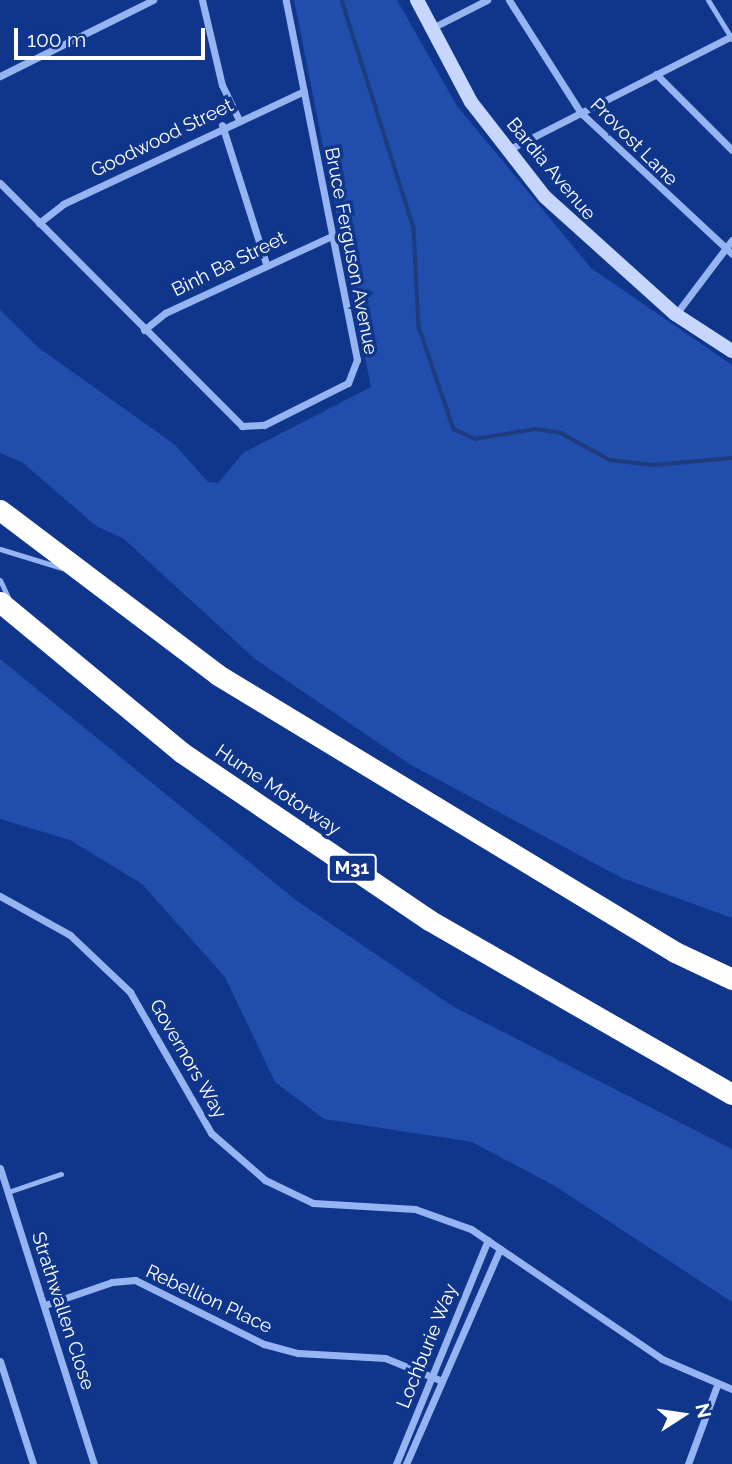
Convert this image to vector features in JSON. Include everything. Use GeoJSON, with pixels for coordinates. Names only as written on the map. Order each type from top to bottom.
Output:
{"type":"FeatureCollection","features":[{"type":"Feature","properties":{"kind":"highway"},"geometry":{"type":"LineString","coordinates":[[0,510],[78,573],[218,675],[664,946],[732,979]]}},
{"type":"Feature","properties":{"kind":"highway","name":"Hume Motorway"},"geometry":{"type":"LineString","coordinates":[[0,602],[181,752],[429,920],[732,1094]]}},
{"type":"Feature","properties":{"kind":"street"},"geometry":{"type":"LineString","coordinates":[[0,76],[153,0]]}},
{"type":"Feature","properties":{"kind":"street"},"geometry":{"type":"LineString","coordinates":[[202,0],[222,85],[237,118]]}},
{"type":"Feature","properties":{"kind":"street","name":"Bruce Ferguson Avenue"},"geometry":{"type":"LineString","coordinates":[[0,183],[144,330],[247,428],[348,383],[357,360],[286,0]]}},
{"type":"Feature","properties":{"kind":"street","name":"Bardia Avenue"},"geometry":{"type":"LineString","coordinates":[[417,0],[430,29],[507,150],[588,242],[675,314],[732,351]]}},
{"type":"Feature","properties":{"kind":"street"},"geometry":{"type":"LineString","coordinates":[[430,29],[487,0]]}},
{"type":"Feature","properties":{"kind":"street","name":"Provost Lane"},"geometry":{"type":"LineString","coordinates":[[509,0],[581,113],[728,252]]}},
{"type":"Feature","properties":{"kind":"street"},"geometry":{"type":"LineString","coordinates":[[507,150],[731,38]]}},
{"type":"Feature","properties":{"kind":"street"},"geometry":{"type":"LineString","coordinates":[[656,74],[732,150]]}},
{"type":"Feature","properties":{"kind":"street","name":"Goodwood Street"},"geometry":{"type":"LineString","coordinates":[[39,223],[64,204],[222,125],[304,91]]}},
{"type":"Feature","properties":{"kind":"street"},"geometry":{"type":"LineString","coordinates":[[222,125],[266,264]]}},
{"type":"Feature","properties":{"kind":"street","name":"Binh Ba Street"},"geometry":{"type":"LineString","coordinates":[[144,330],[266,264],[332,236]]}},
{"type":"Feature","properties":{"kind":"street"},"geometry":{"type":"LineString","coordinates":[[675,314],[728,252],[732,240]]}},
{"type":"Feature","properties":{"kind":"street","name":"Governors Way"},"geometry":{"type":"LineString","coordinates":[[0,896],[69,935],[121,982],[154,1026],[211,1133],[265,1180],[313,1203],[415,1209],[488,1240],[662,1359],[732,1390]]}},
{"type":"Feature","properties":{"kind":"street","name":"Strathwallen Close"},"geometry":{"type":"LineString","coordinates":[[0,1168],[46,1305],[94,1464]]}},
{"type":"Feature","properties":{"kind":"street","name":"Lochburie Way"},"geometry":{"type":"LineString","coordinates":[[396,1464],[488,1240]]}},
{"type":"Feature","properties":{"kind":"street","name":"Lochburie Way"},"geometry":{"type":"LineString","coordinates":[[405,1464],[500,1249]]}},
{"type":"Feature","properties":{"kind":"street","name":"Rebellion Place"},"geometry":{"type":"LineString","coordinates":[[46,1305],[112,1282],[135,1280],[264,1344],[298,1353],[385,1358],[442,1381]]}},
{"type":"Feature","properties":{"kind":"street"},"geometry":{"type":"LineString","coordinates":[[0,1361],[33,1464]]}},
{"type":"Feature","properties":{"kind":"street"},"geometry":{"type":"LineString","coordinates":[[688,1464],[717,1385]]}},
{"type":"Feature","properties":{"kind":"lane"},"geometry":{"type":"LineString","coordinates":[[708,0],[731,38]]}},
{"type":"Feature","properties":{"kind":"lane"},"geometry":{"type":"LineString","coordinates":[[0,549],[78,573]]}},
{"type":"Feature","properties":{"kind":"lane"},"geometry":{"type":"LineString","coordinates":[[0,580],[16,616]]}},
{"type":"Feature","properties":{"kind":"lane"},"geometry":{"type":"LineString","coordinates":[[8,1192],[61,1174]]}},
{"type":"Feature","properties":{"kind":"shaded area"},"geometry":{"type":"Polygon","coordinates":[[[294,0],[397,0],[457,106],[591,268],[732,365],[732,918],[622,878],[411,765],[255,659],[124,539],[96,526],[22,462],[0,453],[0,310],[39,348],[174,444],[208,482],[218,483],[243,453],[371,387],[294,0]]]}},
{"type":"Feature","properties":{"kind":"shaded area"},"geometry":{"type":"Polygon","coordinates":[[[0,659],[297,901],[454,1007],[732,1149],[732,1302],[555,1186],[472,1142],[324,1119],[275,1082],[225,977],[142,884],[70,840],[0,819],[0,659]]]}},
{"type":"Feature","properties":{"kind":"waterway"},"geometry":{"type":"LineString","coordinates":[[342,0],[414,229],[419,327],[454,429],[475,439],[536,429],[561,433],[610,460],[653,465],[732,458]]}}]}
